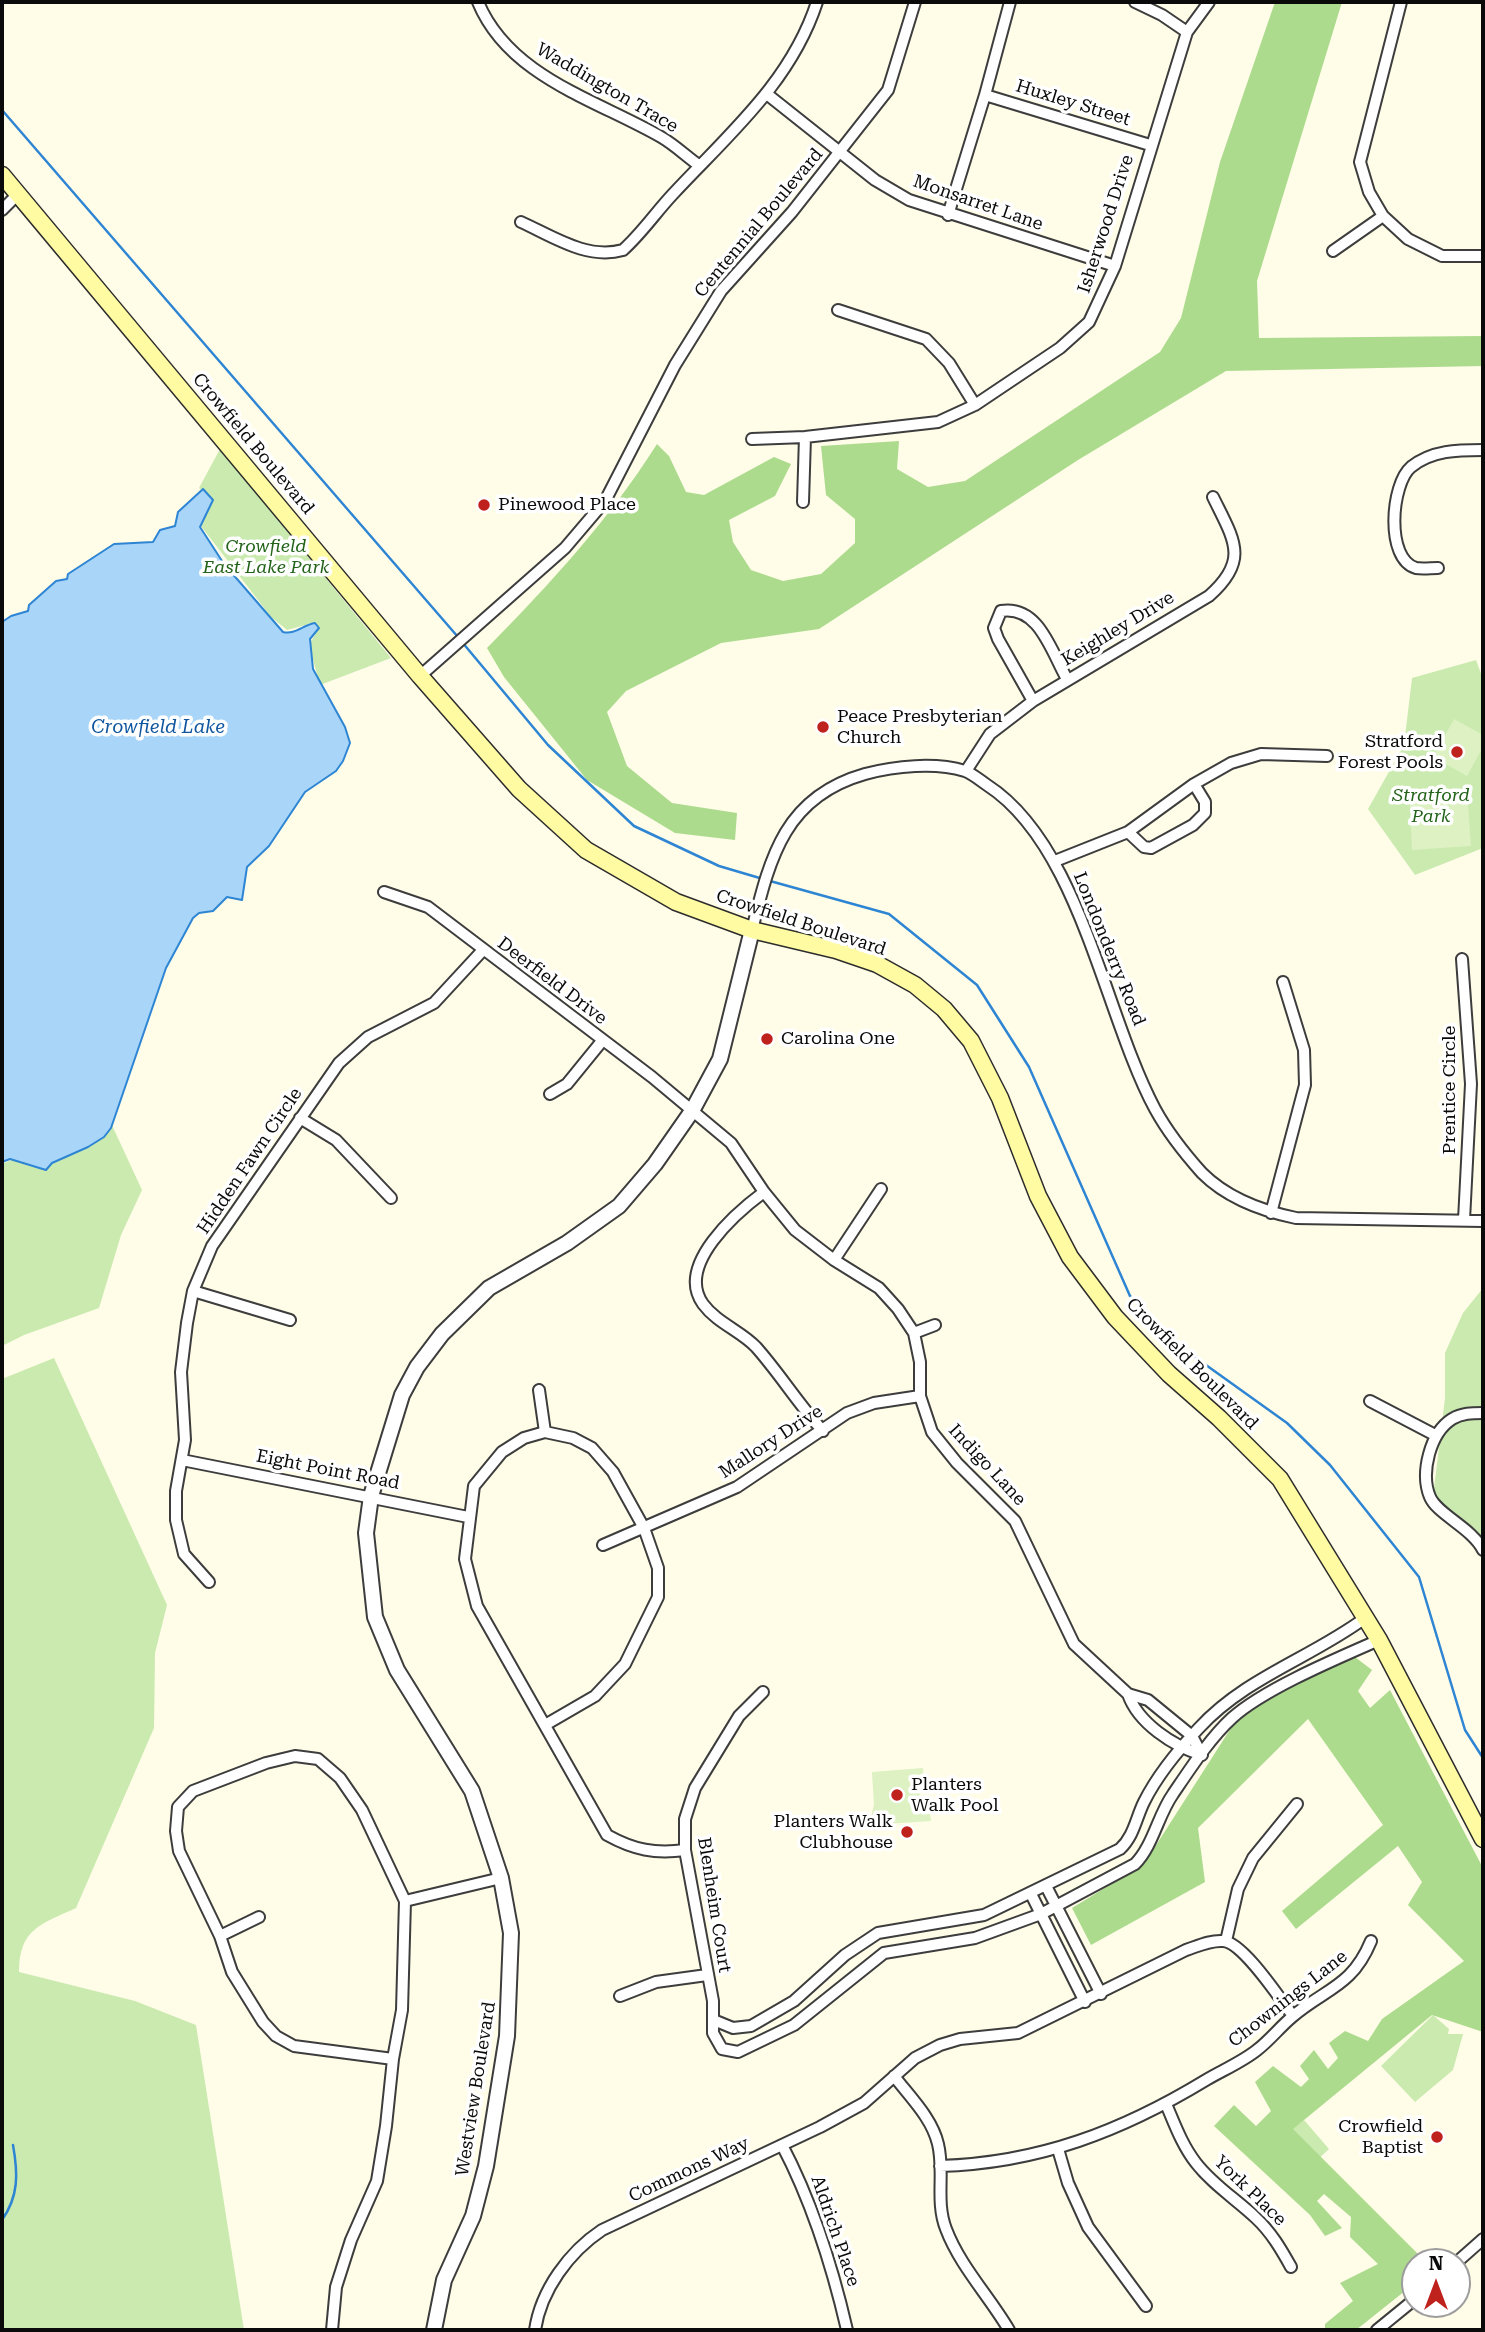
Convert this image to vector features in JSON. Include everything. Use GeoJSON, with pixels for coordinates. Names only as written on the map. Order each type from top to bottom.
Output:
{"type":"FeatureCollection","features":[{"type":"Feature","properties":{"kind":"main road","name":"Crowfield Boulevard"},"geometry":{"type":"LineString","coordinates":[[2,175],[421,676],[519,789],[586,850],[676,902],[752,930],[836,950],[877,964],[915,985],[944,1009],[971,1041],[1000,1098],[1038,1196],[1070,1257],[1124,1327],[1280,1479],[1379,1640],[1481,1832]]}},
{"type":"Feature","properties":{"kind":"street","name":"Waddington Trace"},"geometry":{"type":"LineString","coordinates":[[478,2],[499,37],[521,60],[552,81],[663,138],[700,166]]}},
{"type":"Feature","properties":{"kind":"street"},"geometry":{"type":"LineString","coordinates":[[521,222],[588,253],[604,255],[623,250],[768,95],[792,61],[809,27],[817,2]]}},
{"type":"Feature","properties":{"kind":"street","name":"Centennial Boulevard"},"geometry":{"type":"LineString","coordinates":[[421,676],[565,548],[605,501],[675,365],[721,291],[840,153],[888,90],[915,2]]}},
{"type":"Feature","properties":{"kind":"street"},"geometry":{"type":"LineString","coordinates":[[948,215],[1010,2]]}},
{"type":"Feature","properties":{"kind":"street"},"geometry":{"type":"LineString","coordinates":[[1135,2],[1162,15],[1186,32]]}},
{"type":"Feature","properties":{"kind":"street","name":"Isherwood Drive"},"geometry":{"type":"LineString","coordinates":[[752,439],[805,437],[938,422],[975,405],[1060,348],[1089,322],[1115,266],[1186,32],[1209,2]]}},
{"type":"Feature","properties":{"kind":"street"},"geometry":{"type":"LineString","coordinates":[[1401,2],[1360,162],[1369,192],[1383,216],[1408,239],[1442,256],[1483,256]]}},
{"type":"Feature","properties":{"kind":"street","name":"Monsarret Lane"},"geometry":{"type":"LineString","coordinates":[[768,95],[875,180],[909,200],[948,215],[1115,266]]}},
{"type":"Feature","properties":{"kind":"street","name":"Huxley Street"},"geometry":{"type":"LineString","coordinates":[[985,95],[1150,145]]}},
{"type":"Feature","properties":{"kind":"street"},"geometry":{"type":"LineString","coordinates":[[2,210],[19,194]]}},
{"type":"Feature","properties":{"kind":"street"},"geometry":{"type":"LineString","coordinates":[[1334,251],[1383,216]]}},
{"type":"Feature","properties":{"kind":"street"},"geometry":{"type":"LineString","coordinates":[[838,310],[926,339],[949,363],[975,405]]}},
{"type":"Feature","properties":{"kind":"street"},"geometry":{"type":"LineString","coordinates":[[803,502],[805,437]]}},
{"type":"Feature","properties":{"kind":"street"},"geometry":{"type":"LineString","coordinates":[[1438,568],[1416,568],[1404,559],[1396,543],[1396,495],[1401,479],[1411,467],[1428,457],[1450,450],[1483,450]]}},
{"type":"Feature","properties":{"kind":"street","name":"Keighley Drive"},"geometry":{"type":"LineString","coordinates":[[966,771],[990,734],[1033,701],[1209,596],[1228,579],[1235,559],[1232,535],[1213,497]]}},
{"type":"Feature","properties":{"kind":"street"},"geometry":{"type":"LineString","coordinates":[[1033,701],[994,628],[1001,611],[1016,609],[1032,616],[1067,679]]}},
{"type":"Feature","properties":{"kind":"street"},"geometry":{"type":"LineString","coordinates":[[1055,861],[1128,832],[1194,783],[1230,763],[1261,754],[1327,756]]}},
{"type":"Feature","properties":{"kind":"street","name":"Londonderry Road"},"geometry":{"type":"LineString","coordinates":[[752,930],[769,862],[796,816],[820,794],[846,780],[881,770],[923,766],[966,771],[1007,798],[1030,822],[1055,861],[1155,1109],[1204,1174],[1227,1192],[1271,1213],[1346,1220],[1483,1220]]}},
{"type":"Feature","properties":{"kind":"street"},"geometry":{"type":"LineString","coordinates":[[1128,832],[1144,846],[1151,848],[1193,825],[1205,813],[1205,802],[1194,783]]}},
{"type":"Feature","properties":{"kind":"street","name":"Deerfield Drive"},"geometry":{"type":"LineString","coordinates":[[384,891],[428,907],[692,1111]]}},
{"type":"Feature","properties":{"kind":"street","name":"Westview Boulevard"},"geometry":{"type":"LineString","coordinates":[[434,2330],[444,2280],[473,2216],[486,2166],[507,2036],[511,1933],[501,1878],[472,1791],[397,1670],[376,1617],[366,1533],[371,1496],[402,1395],[417,1367],[443,1334],[489,1288],[567,1243],[619,1206],[654,1164],[692,1111],[720,1059],[752,930]]}},
{"type":"Feature","properties":{"kind":"street","name":"Hidden Fawn Circle"},"geometry":{"type":"LineString","coordinates":[[209,1581],[184,1554],[176,1520],[176,1491],[182,1460],[185,1415],[181,1372],[193,1290],[212,1246],[339,1063],[368,1037],[434,1003],[483,950]]}},
{"type":"Feature","properties":{"kind":"street","name":"Prentice Circle"},"geometry":{"type":"LineString","coordinates":[[1462,959],[1471,1084],[1464,1220]]}},
{"type":"Feature","properties":{"kind":"street"},"geometry":{"type":"LineString","coordinates":[[1271,1213],[1305,1086],[1304,1050],[1283,982]]}},
{"type":"Feature","properties":{"kind":"street"},"geometry":{"type":"LineString","coordinates":[[550,1094],[567,1084],[602,1041]]}},
{"type":"Feature","properties":{"kind":"street","name":"Indigo Lane"},"geometry":{"type":"LineString","coordinates":[[692,1111],[731,1143],[764,1192],[795,1230],[834,1260],[879,1288],[898,1309],[914,1333],[920,1362],[920,1396],[932,1432],[957,1463],[1015,1521],[1074,1643],[1128,1693],[1148,1700],[1192,1736],[1202,1755]]}},
{"type":"Feature","properties":{"kind":"street"},"geometry":{"type":"LineString","coordinates":[[300,1118],[337,1140],[391,1198]]}},
{"type":"Feature","properties":{"kind":"street"},"geometry":{"type":"LineString","coordinates":[[834,1260],[881,1189]]}},
{"type":"Feature","properties":{"kind":"street"},"geometry":{"type":"LineString","coordinates":[[764,1192],[741,1209],[712,1241],[696,1280],[701,1301],[714,1316],[754,1345],[823,1431]]}},
{"type":"Feature","properties":{"kind":"street"},"geometry":{"type":"LineString","coordinates":[[193,1290],[290,1320]]}},
{"type":"Feature","properties":{"kind":"street"},"geometry":{"type":"LineString","coordinates":[[914,1333],[935,1325]]}},
{"type":"Feature","properties":{"kind":"street"},"geometry":{"type":"LineString","coordinates":[[539,1390],[545,1432]]}},
{"type":"Feature","properties":{"kind":"street","name":"Mallory Drive"},"geometry":{"type":"LineString","coordinates":[[603,1545],[737,1487],[847,1413],[874,1403],[920,1396]]}},
{"type":"Feature","properties":{"kind":"street"},"geometry":{"type":"LineString","coordinates":[[1370,1401],[1435,1435]]}},
{"type":"Feature","properties":{"kind":"street"},"geometry":{"type":"LineString","coordinates":[[1483,1413],[1465,1413],[1451,1419],[1435,1435],[1425,1474],[1430,1499],[1478,1539],[1483,1550]]}},
{"type":"Feature","properties":{"kind":"street"},"geometry":{"type":"LineString","coordinates":[[545,1725],[595,1696],[625,1664],[658,1597],[658,1568],[643,1528],[613,1472],[592,1448],[573,1438],[545,1432],[524,1438],[502,1452],[474,1486],[464,1559],[477,1606],[607,1835],[629,1847],[659,1853],[685,1850]]}},
{"type":"Feature","properties":{"kind":"street","name":"Eight Point Road"},"geometry":{"type":"LineString","coordinates":[[182,1460],[468,1517]]}},
{"type":"Feature","properties":{"kind":"street"},"geometry":{"type":"LineString","coordinates":[[716,2021],[740,2029],[776,2013],[866,1938],[897,1929],[984,1915],[1108,1857],[1126,1843],[1149,1793],[1192,1736],[1219,1709],[1252,1683],[1365,1618]]}},
{"type":"Feature","properties":{"kind":"street"},"geometry":{"type":"LineString","coordinates":[[897,1929],[901,1949],[975,1938],[1041,1914],[1117,1874],[1143,1856],[1172,1795],[1230,1719],[1245,1708],[1338,1658],[1379,1640]]}},
{"type":"Feature","properties":{"kind":"street","name":"Blenheim Court"},"geometry":{"type":"LineString","coordinates":[[763,1692],[739,1716],[695,1788],[685,1819],[685,1850],[716,2021],[713,2033],[722,2049],[738,2052],[761,2044],[823,2004],[876,1957],[901,1949]]}},
{"type":"Feature","properties":{"kind":"street","name":"Indigo Lane"},"geometry":{"type":"LineString","coordinates":[[1128,1693],[1134,1711],[1182,1749],[1202,1755]]}},
{"type":"Feature","properties":{"kind":"street"},"geometry":{"type":"LineString","coordinates":[[332,2330],[337,2287],[351,2240],[377,2181],[402,2010],[405,1901],[362,1810],[340,1778],[318,1759],[295,1756],[266,1763],[193,1791],[178,1807],[176,1831],[179,1851],[220,1936],[232,1972],[276,2036],[294,2046],[318,2051],[393,2059]]}},
{"type":"Feature","properties":{"kind":"street"},"geometry":{"type":"LineString","coordinates":[[1293,2016],[1240,1949],[1226,1941],[1238,1888],[1253,1858],[1297,1804]]}},
{"type":"Feature","properties":{"kind":"street"},"geometry":{"type":"LineString","coordinates":[[405,1901],[501,1878]]}},
{"type":"Feature","properties":{"kind":"street"},"geometry":{"type":"LineString","coordinates":[[1046,1886],[1101,1994]]}},
{"type":"Feature","properties":{"kind":"street"},"geometry":{"type":"LineString","coordinates":[[1031,1894],[1085,2002]]}},
{"type":"Feature","properties":{"kind":"street"},"geometry":{"type":"LineString","coordinates":[[220,1936],[258,1917]]}},
{"type":"Feature","properties":{"kind":"street"},"geometry":{"type":"LineString","coordinates":[[940,1923],[944,1943]]}},
{"type":"Feature","properties":{"kind":"street","name":"Commons Way"},"geometry":{"type":"LineString","coordinates":[[535,2330],[541,2306],[566,2262],[584,2242],[641,2211],[782,2146],[864,2103],[915,2058],[940,2045],[960,2039],[1018,2033],[1186,1950],[1226,1941]]}},
{"type":"Feature","properties":{"kind":"street","name":"Chownings Lane"},"geometry":{"type":"LineString","coordinates":[[940,2166],[1023,2159],[1058,2149],[1166,2104],[1256,2051],[1293,2016],[1338,1987],[1361,1965],[1371,1941]]}},
{"type":"Feature","properties":{"kind":"street"},"geometry":{"type":"LineString","coordinates":[[620,1996],[656,1982],[707,1975]]}},
{"type":"Feature","properties":{"kind":"street"},"geometry":{"type":"LineString","coordinates":[[894,2076],[930,2121],[939,2144],[940,2203],[946,2229],[961,2260],[1009,2330]]}},
{"type":"Feature","properties":{"kind":"street","name":"York Place"},"geometry":{"type":"LineString","coordinates":[[1166,2104],[1181,2141],[1195,2162],[1221,2190],[1256,2218],[1276,2240],[1291,2267]]}},
{"type":"Feature","properties":{"kind":"street","name":"Aldrich Place"},"geometry":{"type":"LineString","coordinates":[[782,2146],[807,2192],[835,2277],[847,2330]]}},
{"type":"Feature","properties":{"kind":"street"},"geometry":{"type":"LineString","coordinates":[[1058,2149],[1068,2183],[1088,2227],[1146,2306]]}},
{"type":"Feature","properties":{"kind":"street"},"geometry":{"type":"LineString","coordinates":[[1377,2330],[1401,2311]]}},
{"type":"Feature","properties":{"kind":"green space"},"geometry":{"type":"Polygon","coordinates":[[[1275,2],[1342,2],[1257,281],[1259,338],[1483,336],[1483,366],[1226,371],[1078,460],[819,629],[721,643],[626,691],[607,712],[627,766],[672,803],[737,813],[735,840],[675,833],[587,780],[504,677],[487,648],[578,551],[657,444],[669,456],[686,492],[704,495],[774,457],[791,464],[775,496],[729,520],[733,542],[751,570],[783,581],[821,574],[855,543],[855,519],[826,495],[821,446],[899,441],[897,469],[928,487],[965,481],[1160,352],[1181,318],[1220,162],[1275,2]]]}},
{"type":"Feature","properties":{"kind":"green space","name":"Crowfield East Lake Park"},"geometry":{"type":"Polygon","coordinates":[[[220,449],[391,658],[320,685],[309,645],[319,628],[309,624],[287,630],[271,617],[201,526],[202,515],[212,499],[199,488],[220,449]]]}},
{"type":"Feature","properties":{"kind":"green space","name":"Stratford Park"},"geometry":{"type":"Polygon","coordinates":[[[1476,660],[1483,679],[1483,848],[1415,875],[1368,809],[1404,745],[1412,678],[1476,660]]]}},
{"type":"Feature","properties":{"kind":"green space"},"geometry":{"type":"Polygon","coordinates":[[[1454,719],[1483,735],[1483,747],[1467,776],[1433,757],[1454,719]]]}},
{"type":"Feature","properties":{"kind":"green space"},"geometry":{"type":"Polygon","coordinates":[[[1467,790],[1471,846],[1412,850],[1409,794],[1467,790]]]}},
{"type":"Feature","properties":{"kind":"green space"},"geometry":{"type":"Polygon","coordinates":[[[110,1121],[142,1190],[121,1235],[99,1308],[24,1335],[2,1346],[2,1164],[110,1121]]]}},
{"type":"Feature","properties":{"kind":"green space"},"geometry":{"type":"Polygon","coordinates":[[[1483,1288],[1483,1550],[1433,1497],[1445,1398],[1445,1353],[1463,1313],[1483,1288]]]}},
{"type":"Feature","properties":{"kind":"green space"},"geometry":{"type":"Polygon","coordinates":[[[54,1358],[167,1605],[155,1653],[154,1728],[76,1908],[34,1930],[23,1946],[19,1972],[135,2001],[196,2025],[244,2330],[2,2330],[2,1379],[54,1358]]]}},
{"type":"Feature","properties":{"kind":"green space"},"geometry":{"type":"Polygon","coordinates":[[[1351,1654],[1372,1670],[1358,1691],[1370,1708],[1390,1690],[1483,1868],[1483,2032],[1432,2015],[1293,2129],[1412,2248],[1401,2248],[1401,2294],[1356,2330],[1325,2330],[1325,2324],[1353,2301],[1340,2283],[1378,2264],[1350,2237],[1351,2217],[1324,2194],[1317,2201],[1342,2228],[1325,2236],[1310,2215],[1214,2126],[1234,2105],[1256,2126],[1271,2111],[1255,2082],[1273,2066],[1301,2087],[1309,2079],[1300,2066],[1314,2050],[1328,2069],[1338,2058],[1329,2043],[1345,2031],[1368,2041],[1382,2019],[1464,1961],[1408,1905],[1422,1882],[1398,1846],[1296,1929],[1282,1911],[1383,1825],[1308,1719],[1198,1828],[1205,1882],[1091,1945],[1072,1908],[1144,1864],[1238,1717],[1351,1654]]]}},
{"type":"Feature","properties":{"kind":"green space","name":"Planters Walk Pool"},"geometry":{"type":"Polygon","coordinates":[[[923,1768],[924,1786],[919,1786],[921,1814],[930,1814],[931,1821],[886,1824],[885,1819],[870,1820],[874,1805],[872,1772],[923,1768]]]}},
{"type":"Feature","properties":{"kind":"green space"},"geometry":{"type":"Polygon","coordinates":[[[1433,2015],[1449,2029],[1448,2034],[1463,2034],[1453,2070],[1415,2102],[1381,2066],[1433,2015]]]}},
{"type":"Feature","properties":{"kind":"green space"},"geometry":{"type":"Polygon","coordinates":[[[1304,2120],[1329,2149],[1315,2162],[1287,2133],[1304,2120]]]}},
{"type":"Feature","properties":{"kind":"water","name":"Crowfield Lake"},"geometry":{"type":"Polygon","coordinates":[[[203,489],[213,500],[200,527],[224,564],[283,632],[291,632],[315,623],[319,628],[310,639],[313,669],[345,727],[350,743],[336,771],[305,792],[269,846],[247,867],[242,900],[227,897],[213,911],[199,913],[193,918],[166,968],[111,1128],[104,1137],[52,1163],[46,1170],[10,1159],[2,1162],[2,622],[28,611],[29,605],[56,581],[67,579],[68,574],[114,544],[153,542],[160,530],[175,526],[178,512],[203,489]]]}},
{"type":"Feature","properties":{"kind":"waterway"},"geometry":{"type":"LineString","coordinates":[[2,110],[458,637]]}},
{"type":"Feature","properties":{"kind":"waterway"},"geometry":{"type":"LineString","coordinates":[[462,642],[548,745],[634,826],[719,866],[763,879]]}},
{"type":"Feature","properties":{"kind":"waterway"},"geometry":{"type":"LineString","coordinates":[[770,881],[889,914],[977,985],[1029,1067],[1130,1296],[1185,1350],[1287,1423],[1330,1465],[1419,1577],[1465,1730],[1483,1758]]}},
{"type":"Feature","properties":{"kind":"waterway"},"geometry":{"type":"LineString","coordinates":[[2,2220],[12,2202],[16,2184],[13,2145]]}},
{"type":"Feature","properties":{"kind":"place","name":"Pinewood Place"},"geometry":{"type":"Point","coordinates":[484,505]}},
{"type":"Feature","properties":{"kind":"place","name":"Peace Presbyterian Church"},"geometry":{"type":"Point","coordinates":[823,727]}},
{"type":"Feature","properties":{"kind":"place","name":"Stratford Forest Pools"},"geometry":{"type":"Point","coordinates":[1457,752]}},
{"type":"Feature","properties":{"kind":"place","name":"Carolina One"},"geometry":{"type":"Point","coordinates":[767,1039]}},
{"type":"Feature","properties":{"kind":"place","name":"Planters Walk Pool"},"geometry":{"type":"Point","coordinates":[897,1795]}},
{"type":"Feature","properties":{"kind":"place","name":"Planters Walk Clubhouse"},"geometry":{"type":"Point","coordinates":[907,1832]}},
{"type":"Feature","properties":{"kind":"place","name":"Crowfield Baptist"},"geometry":{"type":"Point","coordinates":[1437,2137]}}]}
